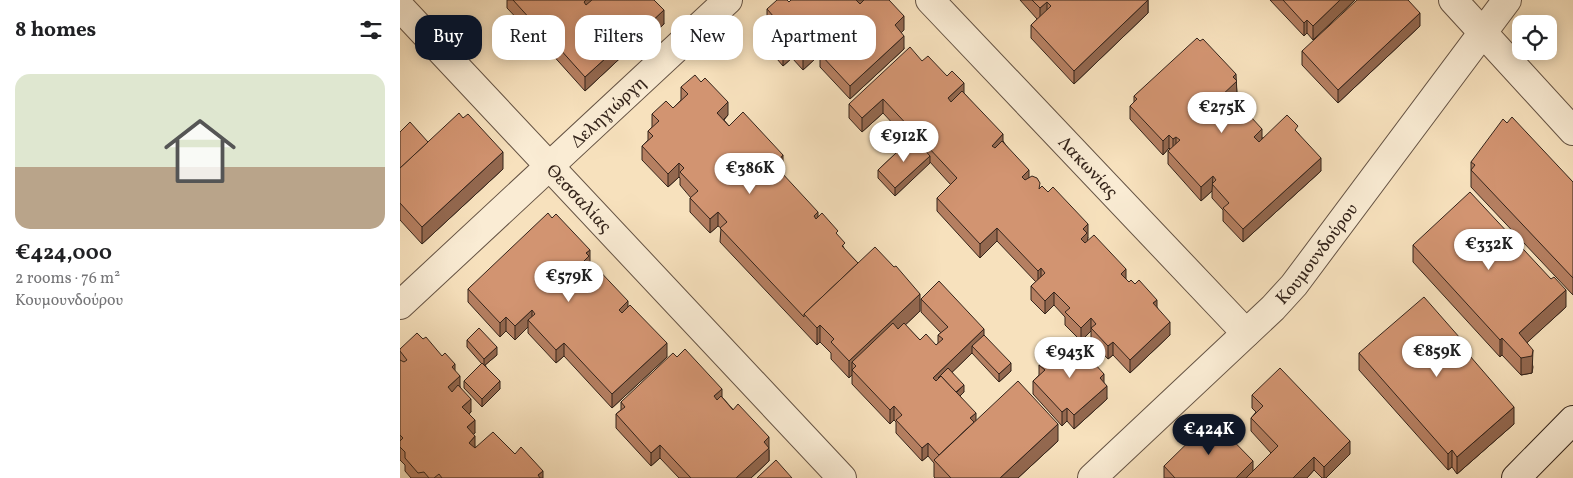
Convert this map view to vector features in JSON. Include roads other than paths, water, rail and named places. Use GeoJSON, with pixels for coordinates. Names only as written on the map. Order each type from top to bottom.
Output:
{"type":"FeatureCollection","features":[{"type":"Feature","properties":{"kind":"street","name":"Δεληγιώργη"},"geometry":{"type":"LineString","coordinates":[[400,306],[728,0]]}},
{"type":"Feature","properties":{"kind":"street","name":"Λακωνίας"},"geometry":{"type":"LineString","coordinates":[[930,0],[1246,333]]}},
{"type":"Feature","properties":{"kind":"street"},"geometry":{"type":"LineString","coordinates":[[1454,0],[1573,131]]}},
{"type":"Feature","properties":{"kind":"street","name":"Κουμουνδούρου"},"geometry":{"type":"LineString","coordinates":[[1092,478],[1246,333],[1294,285],[1507,0]]}},
{"type":"Feature","properties":{"kind":"street","name":"Θεσσαλίας"},"geometry":{"type":"LineString","coordinates":[[400,7],[842,478]]}},
{"type":"Feature","properties":{"kind":"street"},"geometry":{"type":"LineString","coordinates":[[1516,478],[1573,420]]}}]}
